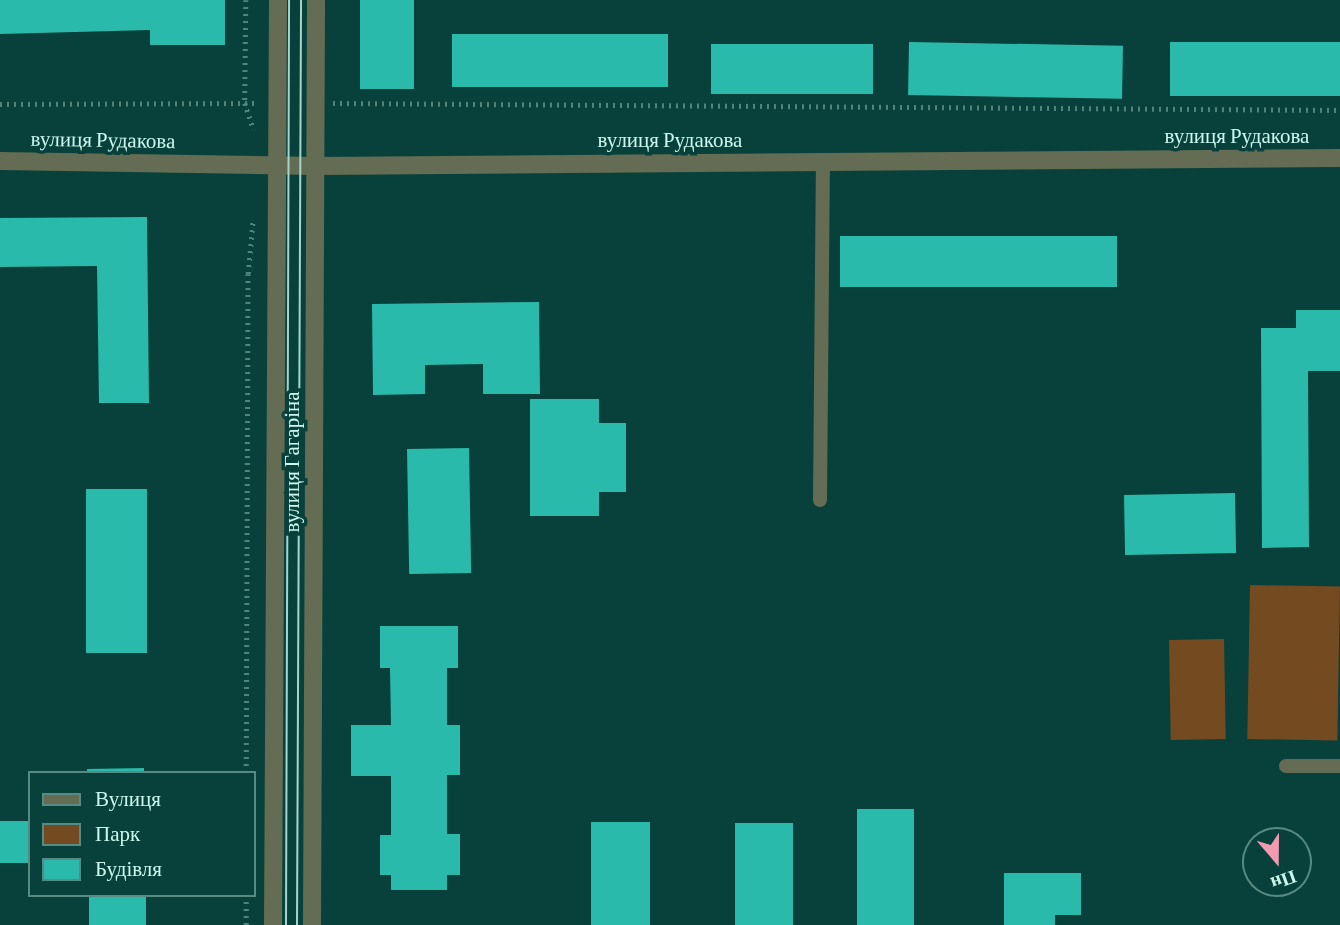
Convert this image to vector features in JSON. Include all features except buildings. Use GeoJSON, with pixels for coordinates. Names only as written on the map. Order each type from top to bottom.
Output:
{"type":"FeatureCollection","features":[{"type":"Feature","properties":{"kind":"street","name":"вулиця Гагаріна"},"geometry":{"type":"LineString","coordinates":[[273,925],[278,0]]}},
{"type":"Feature","properties":{"kind":"street","name":"вулиця Гагаріна"},"geometry":{"type":"LineString","coordinates":[[312,925],[316,0]]}},
{"type":"Feature","properties":{"kind":"street","name":"вулиця Рудакова"},"geometry":{"type":"LineString","coordinates":[[0,161],[317,166],[1340,158]]}},
{"type":"Feature","properties":{"kind":"lane"},"geometry":{"type":"LineString","coordinates":[[820,500],[823,162]]}},
{"type":"Feature","properties":{"kind":"lane"},"geometry":{"type":"LineString","coordinates":[[1286,766],[1340,766]]}},
{"type":"Feature","properties":{"kind":"path"},"geometry":{"type":"LineString","coordinates":[[246,0],[245,103],[254,126],[254,165]]}},
{"type":"Feature","properties":{"kind":"path"},"geometry":{"type":"LineString","coordinates":[[0,104],[277,103]]}},
{"type":"Feature","properties":{"kind":"path"},"geometry":{"type":"LineString","coordinates":[[317,103],[1340,110]]}},
{"type":"Feature","properties":{"kind":"path"},"geometry":{"type":"LineString","coordinates":[[246,771],[248,274],[254,210]]}},
{"type":"Feature","properties":{"kind":"path"},"geometry":{"type":"LineString","coordinates":[[246,897],[246,925]]}},
{"type":"Feature","properties":{"kind":"green space"},"geometry":{"type":"Polygon","coordinates":[[[1250,585],[1340,587],[1337,741],[1247,739],[1250,585]]]}},
{"type":"Feature","properties":{"kind":"green space"},"geometry":{"type":"Polygon","coordinates":[[[1224,639],[1226,739],[1171,740],[1169,640],[1224,639]]]}},
{"type":"Feature","properties":{"kind":"tram line"},"geometry":{"type":"LineString","coordinates":[[286,925],[289,0]]}},
{"type":"Feature","properties":{"kind":"tram line"},"geometry":{"type":"LineString","coordinates":[[297,925],[301,0]]}}]}
